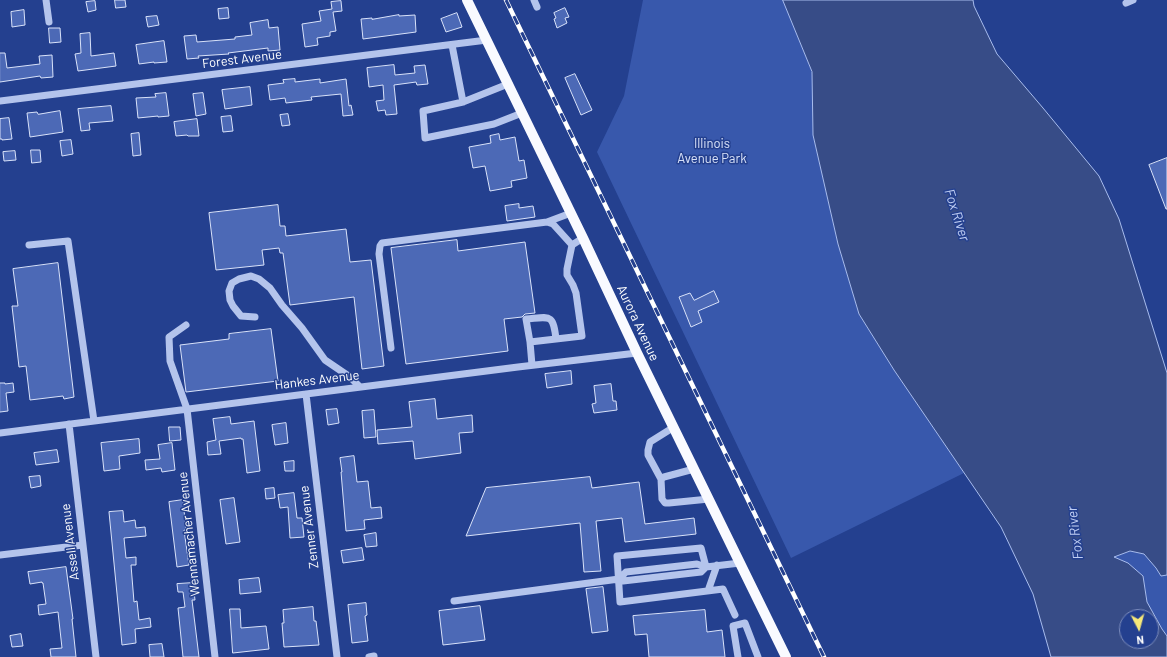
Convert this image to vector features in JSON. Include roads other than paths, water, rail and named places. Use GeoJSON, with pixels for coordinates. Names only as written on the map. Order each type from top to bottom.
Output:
{"type":"FeatureCollection","features":[{"type":"Feature","properties":{"kind":"main road","name":"Aurora Avenue"},"geometry":{"type":"LineString","coordinates":[[467,0],[571,213],[637,353],[786,657]]}},
{"type":"Feature","properties":{"kind":"street"},"geometry":{"type":"LineString","coordinates":[[46,0],[48,22]]}},
{"type":"Feature","properties":{"kind":"street","name":"Forest Avenue"},"geometry":{"type":"LineString","coordinates":[[0,101],[487,40]]}},
{"type":"Feature","properties":{"kind":"street"},"geometry":{"type":"LineString","coordinates":[[452,45],[463,102]]}},
{"type":"Feature","properties":{"kind":"street"},"geometry":{"type":"LineString","coordinates":[[508,84],[463,102],[422,112],[425,138],[494,124],[522,113]]}},
{"type":"Feature","properties":{"kind":"street"},"geometry":{"type":"LineString","coordinates":[[391,348],[379,254],[382,243],[546,222],[571,213]]}},
{"type":"Feature","properties":{"kind":"street"},"geometry":{"type":"LineString","coordinates":[[546,222],[553,224],[572,245]]}},
{"type":"Feature","properties":{"kind":"street"},"geometry":{"type":"LineString","coordinates":[[530,342],[582,336],[576,292],[566,269],[572,245],[583,238]]}},
{"type":"Feature","properties":{"kind":"street"},"geometry":{"type":"LineString","coordinates":[[29,245],[68,241],[94,421]]}},
{"type":"Feature","properties":{"kind":"street"},"geometry":{"type":"LineString","coordinates":[[255,317],[241,316],[230,300],[229,291],[232,283],[239,278],[251,276],[255,277],[270,288],[325,360],[350,377],[360,387]]}},
{"type":"Feature","properties":{"kind":"street"},"geometry":{"type":"LineString","coordinates":[[532,365],[526,319],[546,317],[551,319],[554,326],[556,339]]}},
{"type":"Feature","properties":{"kind":"street","name":"Wennamacher Avenue"},"geometry":{"type":"LineString","coordinates":[[186,325],[169,337],[170,361],[187,409],[215,657]]}},
{"type":"Feature","properties":{"kind":"street","name":"Hankes Avenue"},"geometry":{"type":"LineString","coordinates":[[0,433],[637,353]]}},
{"type":"Feature","properties":{"kind":"street","name":"Zenner Avenue"},"geometry":{"type":"LineString","coordinates":[[306,394],[337,657]]}},
{"type":"Feature","properties":{"kind":"street","name":"Assell Avenue"},"geometry":{"type":"LineString","coordinates":[[69,424],[96,657]]}},
{"type":"Feature","properties":{"kind":"street"},"geometry":{"type":"LineString","coordinates":[[674,427],[650,442],[648,450],[648,455],[661,479],[662,499],[665,503],[709,499]]}},
{"type":"Feature","properties":{"kind":"street"},"geometry":{"type":"LineString","coordinates":[[661,479],[694,469]]}},
{"type":"Feature","properties":{"kind":"street"},"geometry":{"type":"LineString","coordinates":[[0,555],[83,545]]}},
{"type":"Feature","properties":{"kind":"street"},"geometry":{"type":"LineString","coordinates":[[706,567],[701,548],[617,556],[620,602],[723,589],[735,615]]}},
{"type":"Feature","properties":{"kind":"street"},"geometry":{"type":"LineString","coordinates":[[454,601],[619,578],[626,572],[697,564],[706,567],[740,563]]}},
{"type":"Feature","properties":{"kind":"street"},"geometry":{"type":"LineString","coordinates":[[708,591],[717,566]]}},
{"type":"Feature","properties":{"kind":"street"},"geometry":{"type":"LineString","coordinates":[[738,657],[733,626],[745,623],[758,657]]}},
{"type":"Feature","properties":{"kind":"water","name":"Fox River"},"geometry":{"type":"Polygon","coordinates":[[[783,0],[973,0],[974,6],[997,54],[1099,176],[1119,219],[1167,373],[1167,575],[1161,576],[1144,554],[1130,551],[1114,557],[1128,563],[1143,576],[1147,602],[1151,609],[1119,609],[1119,649],[1159,649],[1159,624],[1167,636],[1167,657],[1051,657],[1033,594],[1001,527],[894,370],[859,314],[838,244],[813,135],[812,72],[783,0]]]}},
{"type":"Feature","properties":{"kind":"railway"},"geometry":{"type":"LineString","coordinates":[[506,0],[824,657]]}},
{"type":"Feature","properties":{"kind":"park label","name":"Illinois Avenue Park"},"geometry":{"type":"Point","coordinates":[712,152]}}]}
